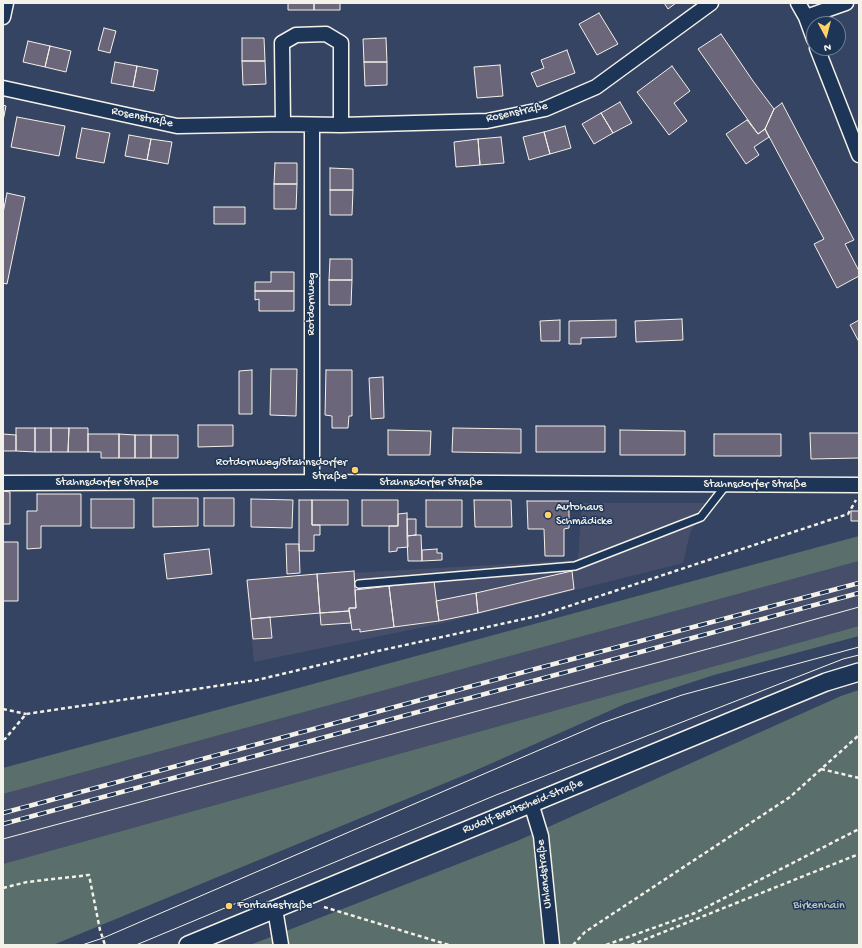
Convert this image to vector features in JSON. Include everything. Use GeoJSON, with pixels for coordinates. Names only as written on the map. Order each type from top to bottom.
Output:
{"type":"FeatureCollection","features":[{"type":"Feature","properties":{"kind":"street"},"geometry":{"type":"LineString","coordinates":[[3,17],[6,3]]}},
{"type":"Feature","properties":{"kind":"street","name":"Rosenstraße"},"geometry":{"type":"LineString","coordinates":[[3,88],[177,126],[283,124],[341,125],[487,121],[545,109],[596,87],[711,3]]}},
{"type":"Feature","properties":{"kind":"street"},"geometry":{"type":"LineString","coordinates":[[798,3],[806,17]]}},
{"type":"Feature","properties":{"kind":"street"},"geometry":{"type":"LineString","coordinates":[[809,16],[846,3]]}},
{"type":"Feature","properties":{"kind":"street"},"geometry":{"type":"LineString","coordinates":[[283,124],[282,43],[296,34],[326,34],[342,43],[341,125]]}},
{"type":"Feature","properties":{"kind":"street"},"geometry":{"type":"LineString","coordinates":[[820,56],[859,155]]}},
{"type":"Feature","properties":{"kind":"street","name":"Rotdornweg"},"geometry":{"type":"LineString","coordinates":[[312,125],[312,482]]}},
{"type":"Feature","properties":{"kind":"street","name":"Stahnsdorfer Straße"},"geometry":{"type":"LineString","coordinates":[[3,483],[312,482],[859,485]]}},
{"type":"Feature","properties":{"kind":"street","name":"Rudolf-Breitscheid-Straße"},"geometry":{"type":"LineString","coordinates":[[188,945],[826,682],[859,672]]}},
{"type":"Feature","properties":{"kind":"street","name":"Uhlandstraße"},"geometry":{"type":"LineString","coordinates":[[531,803],[542,836],[552,945]]}},
{"type":"Feature","properties":{"kind":"street"},"geometry":{"type":"LineString","coordinates":[[275,909],[281,945]]}},
{"type":"Feature","properties":{"kind":"lane"},"geometry":{"type":"LineString","coordinates":[[359,584],[575,566],[701,517],[727,484]]}},
{"type":"Feature","properties":{"kind":"path"},"geometry":{"type":"LineString","coordinates":[[3,709],[26,714],[257,680],[378,651],[542,615],[848,514],[859,495]]}},
{"type":"Feature","properties":{"kind":"path"},"geometry":{"type":"LineString","coordinates":[[3,739],[5,739],[26,714]]}},
{"type":"Feature","properties":{"kind":"path"},"geometry":{"type":"LineString","coordinates":[[572,945],[585,932],[790,796],[859,735]]}},
{"type":"Feature","properties":{"kind":"path"},"geometry":{"type":"LineString","coordinates":[[821,769],[859,778]]}},
{"type":"Feature","properties":{"kind":"path"},"geometry":{"type":"LineString","coordinates":[[606,945],[695,913],[859,829]]}},
{"type":"Feature","properties":{"kind":"path"},"geometry":{"type":"LineString","coordinates":[[631,945],[859,854]]}},
{"type":"Feature","properties":{"kind":"path"},"geometry":{"type":"LineString","coordinates":[[3,888],[27,882],[88,875],[100,930],[105,945]]}},
{"type":"Feature","properties":{"kind":"path"},"geometry":{"type":"LineString","coordinates":[[299,900],[449,945]]}},
{"type":"Feature","properties":{"kind":"shaded area"},"geometry":{"type":"Polygon","coordinates":[[[582,503],[707,503],[690,533],[683,563],[439,624],[254,662],[246,579],[578,560],[582,503]]]}},
{"type":"Feature","properties":{"kind":"shaded area"},"geometry":{"type":"Polygon","coordinates":[[[859,561],[859,626],[3,864],[3,794],[859,561]]]}},
{"type":"Feature","properties":{"kind":"green space"},"geometry":{"type":"Polygon","coordinates":[[[859,536],[859,561],[3,794],[3,768],[859,536]]]}},
{"type":"Feature","properties":{"kind":"green space"},"geometry":{"type":"Polygon","coordinates":[[[859,626],[859,636],[714,675],[625,704],[472,772],[53,945],[3,945],[3,864],[859,626]]]}},
{"type":"Feature","properties":{"kind":"green space","name":"Birkenhain"},"geometry":{"type":"Polygon","coordinates":[[[859,690],[859,945],[250,945],[517,841],[841,696],[859,690]]]}},
{"type":"Feature","properties":{"kind":"building"},"geometry":{"type":"Polygon","coordinates":[[[288,3],[314,3],[314,10],[288,10],[288,3]]]}},
{"type":"Feature","properties":{"kind":"building"},"geometry":{"type":"Polygon","coordinates":[[[314,3],[340,3],[340,10],[314,10],[314,3]]]}},
{"type":"Feature","properties":{"kind":"building"},"geometry":{"type":"Polygon","coordinates":[[[664,3],[676,3],[668,9],[664,3]]]}},
{"type":"Feature","properties":{"kind":"building"},"geometry":{"type":"Polygon","coordinates":[[[599,13],[618,44],[597,55],[579,24],[599,13]]]}},
{"type":"Feature","properties":{"kind":"building"},"geometry":{"type":"Polygon","coordinates":[[[104,28],[116,31],[110,53],[98,50],[104,28]]]}},
{"type":"Feature","properties":{"kind":"building"},"geometry":{"type":"Polygon","coordinates":[[[721,34],[774,109],[765,129],[758,134],[698,49],[721,34]]]}},
{"type":"Feature","properties":{"kind":"building"},"geometry":{"type":"Polygon","coordinates":[[[242,38],[264,38],[265,61],[242,61],[242,38]]]}},
{"type":"Feature","properties":{"kind":"building"},"geometry":{"type":"Polygon","coordinates":[[[386,38],[387,62],[364,62],[363,39],[386,38]]]}},
{"type":"Feature","properties":{"kind":"building"},"geometry":{"type":"Polygon","coordinates":[[[28,41],[50,46],[45,67],[23,62],[28,41]]]}},
{"type":"Feature","properties":{"kind":"building"},"geometry":{"type":"Polygon","coordinates":[[[50,46],[71,51],[66,72],[45,67],[50,46]]]}},
{"type":"Feature","properties":{"kind":"building"},"geometry":{"type":"Polygon","coordinates":[[[567,50],[575,73],[537,87],[531,73],[544,68],[541,60],[567,50]]]}},
{"type":"Feature","properties":{"kind":"building"},"geometry":{"type":"Polygon","coordinates":[[[242,61],[265,61],[266,84],[243,85],[242,61]]]}},
{"type":"Feature","properties":{"kind":"building"},"geometry":{"type":"Polygon","coordinates":[[[115,62],[137,66],[133,87],[111,83],[115,62]]]}},
{"type":"Feature","properties":{"kind":"building"},"geometry":{"type":"Polygon","coordinates":[[[364,62],[387,62],[387,85],[365,86],[364,62]]]}},
{"type":"Feature","properties":{"kind":"building"},"geometry":{"type":"Polygon","coordinates":[[[500,65],[503,96],[477,98],[474,67],[500,65]]]}},
{"type":"Feature","properties":{"kind":"building"},"geometry":{"type":"Polygon","coordinates":[[[137,66],[158,70],[154,91],[133,87],[137,66]]]}},
{"type":"Feature","properties":{"kind":"building"},"geometry":{"type":"Polygon","coordinates":[[[672,66],[690,91],[674,103],[687,121],[669,135],[637,92],[672,66]]]}},
{"type":"Feature","properties":{"kind":"building"},"geometry":{"type":"Polygon","coordinates":[[[620,102],[632,123],[613,133],[601,113],[620,102]]]}},
{"type":"Feature","properties":{"kind":"building"},"geometry":{"type":"Polygon","coordinates":[[[782,103],[854,240],[845,244],[859,271],[859,276],[837,288],[814,244],[824,239],[765,129],[774,109],[782,103]]]}},
{"type":"Feature","properties":{"kind":"building"},"geometry":{"type":"Polygon","coordinates":[[[3,105],[6,106],[3,121],[3,105]]]}},
{"type":"Feature","properties":{"kind":"building"},"geometry":{"type":"Polygon","coordinates":[[[601,113],[613,133],[594,144],[582,124],[601,113]]]}},
{"type":"Feature","properties":{"kind":"building"},"geometry":{"type":"Polygon","coordinates":[[[17,117],[65,126],[59,156],[11,147],[17,117]]]}},
{"type":"Feature","properties":{"kind":"building"},"geometry":{"type":"Polygon","coordinates":[[[747,120],[758,134],[765,129],[769,137],[754,147],[759,155],[746,164],[726,134],[747,120]]]}},
{"type":"Feature","properties":{"kind":"building"},"geometry":{"type":"Polygon","coordinates":[[[565,126],[571,148],[550,154],[544,132],[565,126]]]}},
{"type":"Feature","properties":{"kind":"building"},"geometry":{"type":"Polygon","coordinates":[[[82,128],[110,133],[104,163],[76,158],[82,128]]]}},
{"type":"Feature","properties":{"kind":"building"},"geometry":{"type":"Polygon","coordinates":[[[544,132],[550,154],[529,160],[523,137],[544,132]]]}},
{"type":"Feature","properties":{"kind":"building"},"geometry":{"type":"Polygon","coordinates":[[[129,135],[151,139],[147,160],[125,156],[129,135]]]}},
{"type":"Feature","properties":{"kind":"building"},"geometry":{"type":"Polygon","coordinates":[[[501,137],[504,163],[480,165],[478,139],[501,137]]]}},
{"type":"Feature","properties":{"kind":"building"},"geometry":{"type":"Polygon","coordinates":[[[151,139],[172,142],[168,164],[147,160],[151,139]]]}},
{"type":"Feature","properties":{"kind":"building"},"geometry":{"type":"Polygon","coordinates":[[[478,139],[480,165],[456,167],[454,142],[478,139]]]}},
{"type":"Feature","properties":{"kind":"building"},"geometry":{"type":"Polygon","coordinates":[[[275,163],[297,163],[297,184],[274,184],[275,163]]]}},
{"type":"Feature","properties":{"kind":"building"},"geometry":{"type":"Polygon","coordinates":[[[330,168],[353,169],[353,190],[330,190],[330,168]]]}},
{"type":"Feature","properties":{"kind":"building"},"geometry":{"type":"Polygon","coordinates":[[[274,184],[297,184],[296,209],[274,209],[274,184]]]}},
{"type":"Feature","properties":{"kind":"building"},"geometry":{"type":"Polygon","coordinates":[[[330,190],[353,190],[352,215],[330,215],[330,190]]]}},
{"type":"Feature","properties":{"kind":"building"},"geometry":{"type":"Polygon","coordinates":[[[7,193],[25,197],[7,284],[3,283],[3,213],[7,193]]]}},
{"type":"Feature","properties":{"kind":"building"},"geometry":{"type":"Polygon","coordinates":[[[214,207],[245,207],[245,224],[214,224],[214,207]]]}},
{"type":"Feature","properties":{"kind":"building"},"geometry":{"type":"Polygon","coordinates":[[[330,259],[352,259],[352,280],[329,280],[330,259]]]}},
{"type":"Feature","properties":{"kind":"building"},"geometry":{"type":"Polygon","coordinates":[[[271,272],[294,272],[294,291],[255,291],[255,282],[271,282],[271,272]]]}},
{"type":"Feature","properties":{"kind":"building"},"geometry":{"type":"Polygon","coordinates":[[[329,280],[352,280],[351,305],[329,305],[329,280]]]}},
{"type":"Feature","properties":{"kind":"building"},"geometry":{"type":"Polygon","coordinates":[[[255,291],[294,291],[294,311],[259,311],[259,299],[255,300],[255,291]]]}},
{"type":"Feature","properties":{"kind":"building"},"geometry":{"type":"Polygon","coordinates":[[[682,319],[683,340],[636,342],[635,321],[682,319]]]}},
{"type":"Feature","properties":{"kind":"building"},"geometry":{"type":"Polygon","coordinates":[[[560,320],[560,341],[541,341],[540,321],[560,320]]]}},
{"type":"Feature","properties":{"kind":"building"},"geometry":{"type":"Polygon","coordinates":[[[616,320],[616,337],[581,338],[581,344],[569,344],[569,321],[616,320]]]}},
{"type":"Feature","properties":{"kind":"building"},"geometry":{"type":"Polygon","coordinates":[[[859,320],[859,342],[850,325],[859,320]]]}},
{"type":"Feature","properties":{"kind":"building"},"geometry":{"type":"Polygon","coordinates":[[[271,369],[297,369],[296,416],[270,415],[271,369]]]}},
{"type":"Feature","properties":{"kind":"building"},"geometry":{"type":"Polygon","coordinates":[[[252,370],[252,414],[239,414],[239,371],[252,370]]]}},
{"type":"Feature","properties":{"kind":"building"},"geometry":{"type":"Polygon","coordinates":[[[326,370],[352,370],[352,416],[349,416],[348,428],[332,428],[332,416],[325,415],[326,370]]]}},
{"type":"Feature","properties":{"kind":"building"},"geometry":{"type":"Polygon","coordinates":[[[383,377],[384,418],[371,419],[369,378],[383,377]]]}},
{"type":"Feature","properties":{"kind":"building"},"geometry":{"type":"Polygon","coordinates":[[[198,425],[233,425],[233,446],[198,447],[198,425]]]}},
{"type":"Feature","properties":{"kind":"building"},"geometry":{"type":"Polygon","coordinates":[[[536,426],[605,426],[605,452],[536,452],[536,426]]]}},
{"type":"Feature","properties":{"kind":"building"},"geometry":{"type":"Polygon","coordinates":[[[16,428],[35,428],[35,452],[16,451],[16,428]]]}},
{"type":"Feature","properties":{"kind":"building"},"geometry":{"type":"Polygon","coordinates":[[[35,428],[51,428],[51,452],[35,452],[35,428]]]}},
{"type":"Feature","properties":{"kind":"building"},"geometry":{"type":"Polygon","coordinates":[[[51,428],[69,428],[68,452],[51,452],[51,428]]]}},
{"type":"Feature","properties":{"kind":"building"},"geometry":{"type":"Polygon","coordinates":[[[69,428],[88,428],[88,452],[68,452],[69,428]]]}},
{"type":"Feature","properties":{"kind":"building"},"geometry":{"type":"Polygon","coordinates":[[[453,428],[521,429],[521,453],[452,452],[453,428]]]}},
{"type":"Feature","properties":{"kind":"building"},"geometry":{"type":"Polygon","coordinates":[[[388,430],[431,431],[430,455],[388,455],[388,430]]]}},
{"type":"Feature","properties":{"kind":"building"},"geometry":{"type":"Polygon","coordinates":[[[620,430],[685,431],[685,455],[620,455],[620,430]]]}},
{"type":"Feature","properties":{"kind":"building"},"geometry":{"type":"Polygon","coordinates":[[[810,433],[859,433],[859,458],[811,459],[810,433]]]}},
{"type":"Feature","properties":{"kind":"building"},"geometry":{"type":"Polygon","coordinates":[[[3,434],[16,435],[16,451],[3,451],[3,434]]]}},
{"type":"Feature","properties":{"kind":"building"},"geometry":{"type":"Polygon","coordinates":[[[88,434],[119,434],[119,458],[101,458],[101,452],[88,452],[88,434]]]}},
{"type":"Feature","properties":{"kind":"building"},"geometry":{"type":"Polygon","coordinates":[[[119,434],[135,435],[135,458],[119,458],[119,434]]]}},
{"type":"Feature","properties":{"kind":"building"},"geometry":{"type":"Polygon","coordinates":[[[714,434],[781,434],[781,456],[714,456],[714,434]]]}},
{"type":"Feature","properties":{"kind":"building"},"geometry":{"type":"Polygon","coordinates":[[[135,435],[151,435],[151,458],[135,458],[135,435]]]}},
{"type":"Feature","properties":{"kind":"building"},"geometry":{"type":"Polygon","coordinates":[[[151,435],[178,435],[178,458],[151,458],[151,435]]]}},
{"type":"Feature","properties":{"kind":"building"},"geometry":{"type":"Polygon","coordinates":[[[3,491],[10,492],[10,524],[3,524],[3,491]]]}},
{"type":"Feature","properties":{"kind":"building"},"geometry":{"type":"Polygon","coordinates":[[[37,494],[81,494],[81,526],[41,526],[41,548],[27,549],[27,511],[37,511],[37,494]]]}},
{"type":"Feature","properties":{"kind":"building"},"geometry":{"type":"Polygon","coordinates":[[[153,498],[198,498],[198,526],[153,527],[153,498]]]}},
{"type":"Feature","properties":{"kind":"building"},"geometry":{"type":"Polygon","coordinates":[[[204,498],[234,498],[234,526],[204,526],[204,498]]]}},
{"type":"Feature","properties":{"kind":"building"},"geometry":{"type":"Polygon","coordinates":[[[91,499],[134,499],[134,528],[91,528],[91,499]]]}},
{"type":"Feature","properties":{"kind":"building"},"geometry":{"type":"Polygon","coordinates":[[[251,499],[293,500],[292,528],[251,527],[251,499]]]}},
{"type":"Feature","properties":{"kind":"building"},"geometry":{"type":"Polygon","coordinates":[[[299,500],[312,500],[312,525],[320,525],[320,535],[314,535],[314,551],[299,551],[299,500]]]}},
{"type":"Feature","properties":{"kind":"building"},"geometry":{"type":"Polygon","coordinates":[[[312,500],[348,500],[348,525],[312,525],[312,500]]]}},
{"type":"Feature","properties":{"kind":"building"},"geometry":{"type":"Polygon","coordinates":[[[362,500],[398,500],[398,526],[362,526],[362,500]]]}},
{"type":"Feature","properties":{"kind":"building"},"geometry":{"type":"Polygon","coordinates":[[[426,500],[462,500],[462,527],[426,527],[426,500]]]}},
{"type":"Feature","properties":{"kind":"building"},"geometry":{"type":"Polygon","coordinates":[[[474,500],[511,500],[512,527],[475,527],[474,500]]]}},
{"type":"Feature","properties":{"kind":"building","name":"Autohaus Schmädicke"},"geometry":{"type":"Polygon","coordinates":[[[527,501],[569,501],[569,528],[564,529],[564,556],[545,556],[544,529],[528,529],[527,501]]]}},
{"type":"Feature","properties":{"kind":"building"},"geometry":{"type":"Polygon","coordinates":[[[851,511],[859,511],[859,521],[851,521],[851,511]]]}},
{"type":"Feature","properties":{"kind":"building"},"geometry":{"type":"Polygon","coordinates":[[[407,513],[408,547],[397,548],[397,551],[389,552],[389,526],[398,526],[398,514],[407,513]]]}},
{"type":"Feature","properties":{"kind":"building"},"geometry":{"type":"Polygon","coordinates":[[[407,519],[416,519],[416,535],[407,536],[407,519]]]}},
{"type":"Feature","properties":{"kind":"building"},"geometry":{"type":"Polygon","coordinates":[[[421,535],[422,561],[408,561],[407,536],[421,535]]]}},
{"type":"Feature","properties":{"kind":"building"},"geometry":{"type":"Polygon","coordinates":[[[3,542],[18,542],[18,601],[3,601],[3,542]]]}},
{"type":"Feature","properties":{"kind":"building"},"geometry":{"type":"Polygon","coordinates":[[[286,544],[299,544],[300,573],[287,574],[286,544]]]}},
{"type":"Feature","properties":{"kind":"building"},"geometry":{"type":"Polygon","coordinates":[[[209,549],[212,574],[167,579],[164,554],[209,549]]]}},
{"type":"Feature","properties":{"kind":"building"},"geometry":{"type":"Polygon","coordinates":[[[437,549],[437,553],[442,553],[442,560],[422,561],[422,550],[437,549]]]}},
{"type":"Feature","properties":{"kind":"building"},"geometry":{"type":"Polygon","coordinates":[[[354,571],[356,608],[349,608],[349,611],[320,613],[317,574],[354,571]]]}},
{"type":"Feature","properties":{"kind":"building"},"geometry":{"type":"Polygon","coordinates":[[[572,571],[574,589],[478,613],[476,593],[572,571]]]}},
{"type":"Feature","properties":{"kind":"building"},"geometry":{"type":"Polygon","coordinates":[[[317,574],[320,613],[251,619],[247,580],[317,574]]]}},
{"type":"Feature","properties":{"kind":"building"},"geometry":{"type":"Polygon","coordinates":[[[434,581],[439,621],[394,627],[389,586],[434,581]]]}},
{"type":"Feature","properties":{"kind":"building"},"geometry":{"type":"Polygon","coordinates":[[[389,586],[394,627],[360,632],[360,629],[352,630],[349,608],[356,608],[355,590],[389,586]]]}},
{"type":"Feature","properties":{"kind":"building"},"geometry":{"type":"Polygon","coordinates":[[[476,593],[478,613],[439,621],[436,601],[476,593]]]}},
{"type":"Feature","properties":{"kind":"building"},"geometry":{"type":"Polygon","coordinates":[[[349,611],[351,623],[321,625],[320,613],[349,611]]]}},
{"type":"Feature","properties":{"kind":"building"},"geometry":{"type":"Polygon","coordinates":[[[270,617],[272,638],[253,639],[251,619],[270,617]]]}},
{"type":"Feature","properties":{"kind":"tram line"},"geometry":{"type":"LineString","coordinates":[[3,839],[859,607]]}},
{"type":"Feature","properties":{"kind":"tram line"},"geometry":{"type":"LineString","coordinates":[[82,945],[103,938],[602,723],[682,695],[859,647]]}},
{"type":"Feature","properties":{"kind":"tram line"},"geometry":{"type":"LineString","coordinates":[[136,945],[496,795],[843,659],[859,655]]}},
{"type":"Feature","properties":{"kind":"railway"},"geometry":{"type":"LineString","coordinates":[[3,813],[859,583]]}},
{"type":"Feature","properties":{"kind":"railway"},"geometry":{"type":"LineString","coordinates":[[3,824],[859,593]]}},
{"type":"Feature","properties":{"kind":"place","name":"Rotdornweg/Stahnsdorfer Straße"},"geometry":{"type":"Point","coordinates":[355,470]}},
{"type":"Feature","properties":{"kind":"place","name":"Autohaus Schmädicke"},"geometry":{"type":"Point","coordinates":[548,515]}},
{"type":"Feature","properties":{"kind":"place","name":"Fontanestraße"},"geometry":{"type":"Point","coordinates":[229,906]}}]}
